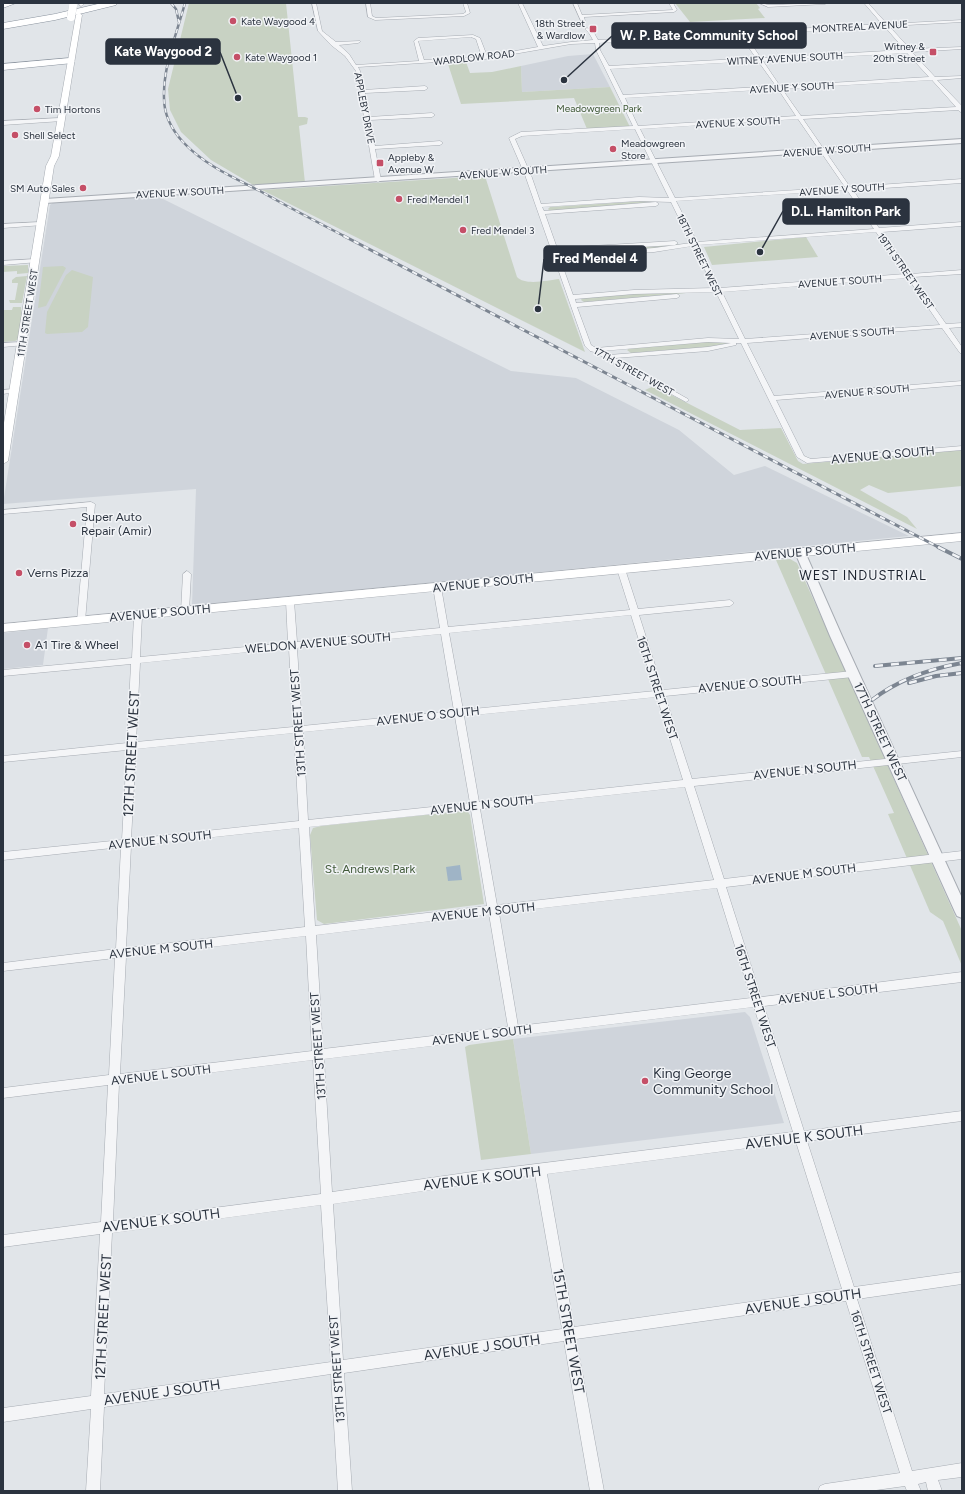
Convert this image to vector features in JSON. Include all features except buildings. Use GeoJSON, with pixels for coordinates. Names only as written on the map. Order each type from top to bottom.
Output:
{"type":"FeatureCollection","features":[{"type":"Feature","properties":{"kind":"highway"},"geometry":{"type":"LineString","coordinates":[[3,5],[12,3]]}},
{"type":"Feature","properties":{"kind":"highway"},"geometry":{"type":"LineString","coordinates":[[3,25],[64,13],[98,3]]}},
{"type":"Feature","properties":{"kind":"highway"},"geometry":{"type":"LineString","coordinates":[[3,25],[55,18],[113,3]]}},
{"type":"Feature","properties":{"kind":"highway"},"geometry":{"type":"LineString","coordinates":[[3,65],[44,63],[57,58],[63,51]]}},
{"type":"Feature","properties":{"kind":"highway"},"geometry":{"type":"LineString","coordinates":[[44,63],[53,67],[62,65]]}},
{"type":"Feature","properties":{"kind":"main road","name":"11TH STREET WEST"},"geometry":{"type":"LineString","coordinates":[[62,65],[79,15],[77,4]]}},
{"type":"Feature","properties":{"kind":"main road","name":"11TH STREET WEST"},"geometry":{"type":"LineString","coordinates":[[70,20],[77,4]]}},
{"type":"Feature","properties":{"kind":"main road","name":"11TH STREET WEST"},"geometry":{"type":"LineString","coordinates":[[3,461],[23,344],[50,166],[55,156],[60,120],[63,51]]}},
{"type":"Feature","properties":{"kind":"main road","name":"11TH STREET WEST"},"geometry":{"type":"LineString","coordinates":[[50,166],[48,157],[54,109]]}},
{"type":"Feature","properties":{"kind":"main road","name":"AVENUE P SOUTH"},"geometry":{"type":"LineString","coordinates":[[3,628],[962,537]]}},
{"type":"Feature","properties":{"kind":"street","name":"APPLEBY DRIVE"},"geometry":{"type":"LineString","coordinates":[[314,3],[320,31],[347,55],[356,66],[368,119],[378,180]]}},
{"type":"Feature","properties":{"kind":"street"},"geometry":{"type":"LineString","coordinates":[[368,3],[370,17],[375,19],[466,14],[468,12],[465,3]]}},
{"type":"Feature","properties":{"kind":"street"},"geometry":{"type":"LineString","coordinates":[[520,3],[541,48]]}},
{"type":"Feature","properties":{"kind":"street"},"geometry":{"type":"LineString","coordinates":[[575,3],[587,28],[587,33],[593,41]]}},
{"type":"Feature","properties":{"kind":"street"},"geometry":{"type":"LineString","coordinates":[[581,16],[674,11],[675,10],[671,3]]}},
{"type":"Feature","properties":{"kind":"street"},"geometry":{"type":"LineString","coordinates":[[761,3],[768,6],[825,3]]}},
{"type":"Feature","properties":{"kind":"street"},"geometry":{"type":"LineString","coordinates":[[866,3],[961,109]]}},
{"type":"Feature","properties":{"kind":"street","name":"MONTREAL AVENUE"},"geometry":{"type":"LineString","coordinates":[[593,41],[962,21]]}},
{"type":"Feature","properties":{"kind":"street","name":"19TH STREET WEST"},"geometry":{"type":"LineString","coordinates":[[741,33],[962,352]]}},
{"type":"Feature","properties":{"kind":"street"},"geometry":{"type":"LineString","coordinates":[[422,62],[416,41],[418,39],[471,36],[478,38],[485,58]]}},
{"type":"Feature","properties":{"kind":"street","name":"WARDLOW ROAD"},"geometry":{"type":"LineString","coordinates":[[356,66],[485,58],[566,43],[593,41]]}},
{"type":"Feature","properties":{"kind":"street","name":"18TH STREET WEST"},"geometry":{"type":"LineString","coordinates":[[593,41],[801,457],[805,460]]}},
{"type":"Feature","properties":{"kind":"street"},"geometry":{"type":"LineString","coordinates":[[333,44],[358,42]]}},
{"type":"Feature","properties":{"kind":"street","name":"WITNEY AVENUE SOUTH"},"geometry":{"type":"LineString","coordinates":[[607,68],[962,48]]}},
{"type":"Feature","properties":{"kind":"street","name":"AVENUE Y SOUTH"},"geometry":{"type":"LineString","coordinates":[[621,97],[962,77]]}},
{"type":"Feature","properties":{"kind":"street"},"geometry":{"type":"LineString","coordinates":[[362,92],[425,88]]}},
{"type":"Feature","properties":{"kind":"street","name":"AVENUE X SOUTH"},"geometry":{"type":"LineString","coordinates":[[514,136],[961,109]]}},
{"type":"Feature","properties":{"kind":"street"},"geometry":{"type":"LineString","coordinates":[[368,119],[432,115]]}},
{"type":"Feature","properties":{"kind":"street"},"geometry":{"type":"LineString","coordinates":[[3,123],[60,120]]}},
{"type":"Feature","properties":{"kind":"street","name":"17TH STREET WEST"},"geometry":{"type":"LineString","coordinates":[[514,136],[512,138],[539,206],[588,346],[592,350],[686,400]]}},
{"type":"Feature","properties":{"kind":"street","name":"AVENUE W SOUTH"},"geometry":{"type":"LineString","coordinates":[[45,201],[526,171],[962,141]]}},
{"type":"Feature","properties":{"kind":"street"},"geometry":{"type":"LineString","coordinates":[[373,148],[440,143]]}},
{"type":"Feature","properties":{"kind":"street","name":"AVENUE V SOUTH"},"geometry":{"type":"LineString","coordinates":[[539,206],[639,200],[673,200],[962,181]]}},
{"type":"Feature","properties":{"kind":"street","name":"AVENUE V SOUTH"},"geometry":{"type":"LineString","coordinates":[[541,213],[641,206],[673,200]]}},
{"type":"Feature","properties":{"kind":"street"},"geometry":{"type":"LineString","coordinates":[[3,226],[41,224]]}},
{"type":"Feature","properties":{"kind":"street"},"geometry":{"type":"LineString","coordinates":[[558,258],[654,250],[695,244],[962,224]]}},
{"type":"Feature","properties":{"kind":"street"},"geometry":{"type":"LineString","coordinates":[[555,250],[652,243],[695,244]]}},
{"type":"Feature","properties":{"kind":"street"},"geometry":{"type":"LineString","coordinates":[[3,263],[36,261]]}},
{"type":"Feature","properties":{"kind":"street","name":"AVENUE T SOUTH"},"geometry":{"type":"LineString","coordinates":[[571,297],[634,292],[718,290],[962,272]]}},
{"type":"Feature","properties":{"kind":"street","name":"AVENUE T SOUTH"},"geometry":{"type":"LineString","coordinates":[[574,305],[638,300],[718,290]]}},
{"type":"Feature","properties":{"kind":"street","name":"AVENUE S SOUTH"},"geometry":{"type":"LineString","coordinates":[[606,357],[708,349],[743,342],[962,325]]}},
{"type":"Feature","properties":{"kind":"street","name":"AVENUE S SOUTH"},"geometry":{"type":"LineString","coordinates":[[592,350],[708,340],[743,342]]}},
{"type":"Feature","properties":{"kind":"street"},"geometry":{"type":"LineString","coordinates":[[3,345],[23,344]]}},
{"type":"Feature","properties":{"kind":"street"},"geometry":{"type":"LineString","coordinates":[[619,348],[622,355]]}},
{"type":"Feature","properties":{"kind":"street","name":"AVENUE R SOUTH"},"geometry":{"type":"LineString","coordinates":[[772,398],[962,383]]}},
{"type":"Feature","properties":{"kind":"street"},"geometry":{"type":"LineString","coordinates":[[3,392],[14,391]]}},
{"type":"Feature","properties":{"kind":"street","name":"AVENUE Q SOUTH"},"geometry":{"type":"LineString","coordinates":[[805,460],[962,448]]}},
{"type":"Feature","properties":{"kind":"street"},"geometry":{"type":"LineString","coordinates":[[3,512],[91,504],[81,621]]}},
{"type":"Feature","properties":{"kind":"street","name":"17TH STREET WEST"},"geometry":{"type":"LineString","coordinates":[[800,552],[853,674],[962,912]]}},
{"type":"Feature","properties":{"kind":"street","name":"16TH STREET WEST"},"geometry":{"type":"LineString","coordinates":[[621,569],[849,1294],[908,1478],[914,1491]]}},
{"type":"Feature","properties":{"kind":"street"},"geometry":{"type":"LineString","coordinates":[[185,611],[188,574]]}},
{"type":"Feature","properties":{"kind":"street"},"geometry":{"type":"LineString","coordinates":[[437,587],[514,1031]]}},
{"type":"Feature","properties":{"kind":"street","name":"13TH STREET WEST"},"geometry":{"type":"LineString","coordinates":[[290,601],[345,1491]]}},
{"type":"Feature","properties":{"kind":"street","name":"WELDON AVENUE SOUTH"},"geometry":{"type":"LineString","coordinates":[[3,673],[730,603]]}},
{"type":"Feature","properties":{"kind":"street","name":"12TH STREET WEST"},"geometry":{"type":"LineString","coordinates":[[93,1491],[138,616]]}},
{"type":"Feature","properties":{"kind":"street","name":"AVENUE O SOUTH"},"geometry":{"type":"LineString","coordinates":[[3,759],[298,730],[458,712],[853,674]]}},
{"type":"Feature","properties":{"kind":"street","name":"AVENUE N SOUTH"},"geometry":{"type":"LineString","coordinates":[[3,856],[687,782],[962,754]]}},
{"type":"Feature","properties":{"kind":"street","name":"AVENUE M SOUTH"},"geometry":{"type":"LineString","coordinates":[[3,967],[494,911],[962,855]]}},
{"type":"Feature","properties":{"kind":"street","name":"AVENUE L SOUTH"},"geometry":{"type":"LineString","coordinates":[[3,1093],[962,977]]}},
{"type":"Feature","properties":{"kind":"street","name":"AVENUE K SOUTH"},"geometry":{"type":"LineString","coordinates":[[3,1241],[962,1116]]}},
{"type":"Feature","properties":{"kind":"street","name":"15TH STREET WEST"},"geometry":{"type":"LineString","coordinates":[[540,1170],[597,1491]]}},
{"type":"Feature","properties":{"kind":"street","name":"AVENUE J SOUTH"},"geometry":{"type":"LineString","coordinates":[[3,1415],[962,1278]]}},
{"type":"Feature","properties":{"kind":"street"},"geometry":{"type":"LineString","coordinates":[[825,1491],[962,1470]]}},
{"type":"Feature","properties":{"kind":"street"},"geometry":{"type":"LineString","coordinates":[[930,1475],[936,1491]]}},
{"type":"Feature","properties":{"kind":"shaded area"},"geometry":{"type":"Polygon","coordinates":[[[593,54],[610,87],[522,92],[521,66],[568,56],[593,54]]]}},
{"type":"Feature","properties":{"kind":"shaded area"},"geometry":{"type":"Polygon","coordinates":[[[157,196],[511,371],[576,378],[679,430],[734,475],[765,466],[909,536],[192,606],[196,489],[3,504],[50,205],[54,202],[157,196]]]}},
{"type":"Feature","properties":{"kind":"shaded area"},"geometry":{"type":"Polygon","coordinates":[[[48,628],[43,665],[3,669],[3,633],[48,628]]]}},
{"type":"Feature","properties":{"kind":"shaded area","name":"King George Community School"},"geometry":{"type":"Polygon","coordinates":[[[745,1012],[750,1017],[784,1123],[531,1154],[513,1039],[745,1012]]]}},
{"type":"Feature","properties":{"kind":"green space"},"geometry":{"type":"Polygon","coordinates":[[[189,3],[286,3],[298,117],[308,118],[307,124],[299,126],[305,183],[255,186],[211,160],[181,132],[170,110],[168,89],[189,3]]]}},
{"type":"Feature","properties":{"kind":"green space"},"geometry":{"type":"Polygon","coordinates":[[[675,3],[756,3],[760,8],[758,9],[765,18],[690,22],[675,3]]]}},
{"type":"Feature","properties":{"kind":"green space","name":"Meadowgreen Park"},"geometry":{"type":"Polygon","coordinates":[[[466,62],[470,73],[492,72],[521,66],[522,92],[610,87],[630,127],[587,129],[574,98],[461,104],[448,64],[466,62]]]}},
{"type":"Feature","properties":{"kind":"green space"},"geometry":{"type":"Polygon","coordinates":[[[485,176],[517,277],[521,280],[531,282],[559,279],[585,352],[262,190],[485,176]]]}},
{"type":"Feature","properties":{"kind":"green space"},"geometry":{"type":"Polygon","coordinates":[[[664,201],[550,211],[548,209],[550,207],[664,201]]]}},
{"type":"Feature","properties":{"kind":"green space"},"geometry":{"type":"Polygon","coordinates":[[[806,237],[818,257],[712,265],[704,247],[806,237]]]}},
{"type":"Feature","properties":{"kind":"green space"},"geometry":{"type":"Polygon","coordinates":[[[650,244],[685,244],[653,249],[569,255],[564,252],[650,244]]]}},
{"type":"Feature","properties":{"kind":"green space"},"geometry":{"type":"Polygon","coordinates":[[[28,265],[28,273],[17,274],[17,271],[3,272],[3,266],[28,265]]]}},
{"type":"Feature","properties":{"kind":"green space"},"geometry":{"type":"Polygon","coordinates":[[[63,266],[66,268],[46,306],[38,308],[43,267],[63,266]]]}},
{"type":"Feature","properties":{"kind":"green space"},"geometry":{"type":"Polygon","coordinates":[[[72,270],[93,277],[88,327],[82,332],[47,334],[45,333],[47,312],[66,275],[72,270]]]}},
{"type":"Feature","properties":{"kind":"green space"},"geometry":{"type":"Polygon","coordinates":[[[27,276],[22,303],[10,303],[9,300],[15,300],[18,283],[12,283],[12,280],[16,277],[27,276]]]}},
{"type":"Feature","properties":{"kind":"green space"},"geometry":{"type":"Polygon","coordinates":[[[698,292],[584,302],[581,300],[582,298],[635,294],[698,292]]]}},
{"type":"Feature","properties":{"kind":"green space"},"geometry":{"type":"Polygon","coordinates":[[[13,307],[21,307],[24,337],[15,341],[3,342],[3,310],[12,310],[13,307]]]}},
{"type":"Feature","properties":{"kind":"green space"},"geometry":{"type":"Polygon","coordinates":[[[705,342],[730,343],[707,347],[631,353],[627,350],[630,348],[705,342]]]}},
{"type":"Feature","properties":{"kind":"green space"},"geometry":{"type":"Polygon","coordinates":[[[654,386],[740,430],[781,428],[798,461],[803,464],[962,450],[962,486],[888,493],[869,485],[860,490],[907,517],[917,529],[645,390],[654,386]]]}},
{"type":"Feature","properties":{"kind":"green space"},"geometry":{"type":"Polygon","coordinates":[[[790,559],[797,563],[962,931],[962,966],[943,921],[930,912],[888,814],[894,813],[869,757],[862,757],[776,560],[790,559]]]}},
{"type":"Feature","properties":{"kind":"green space","name":"St. Andrews Park"},"geometry":{"type":"Polygon","coordinates":[[[463,811],[468,812],[470,815],[484,904],[324,924],[317,920],[310,835],[313,828],[463,811]]]}},
{"type":"Feature","properties":{"kind":"green space"},"geometry":{"type":"Polygon","coordinates":[[[513,1039],[531,1154],[481,1160],[465,1047],[469,1045],[513,1039]]]}},
{"type":"Feature","properties":{"kind":"water"},"geometry":{"type":"Polygon","coordinates":[[[460,865],[462,880],[448,881],[446,867],[460,865]]]}},
{"type":"Feature","properties":{"kind":"railway"},"geometry":{"type":"LineString","coordinates":[[171,3],[176,9],[179,22]]}},
{"type":"Feature","properties":{"kind":"railway"},"geometry":{"type":"LineString","coordinates":[[185,3],[171,50],[164,86],[165,110],[169,122],[175,132],[191,150],[209,164],[346,237]]}},
{"type":"Feature","properties":{"kind":"railway"},"geometry":{"type":"LineString","coordinates":[[344,236],[940,548]]}},
{"type":"Feature","properties":{"kind":"railway"},"geometry":{"type":"LineString","coordinates":[[940,548],[962,559]]}},
{"type":"Feature","properties":{"kind":"railway"},"geometry":{"type":"LineString","coordinates":[[875,666],[962,658]]}},
{"type":"Feature","properties":{"kind":"railway"},"geometry":{"type":"LineString","coordinates":[[872,700],[893,686],[915,676],[938,668],[962,663]]}},
{"type":"Feature","properties":{"kind":"railway"},"geometry":{"type":"LineString","coordinates":[[909,683],[936,676],[962,673]]}},
{"type":"Feature","properties":{"kind":"place","name":"Kate Waygood 4"},"geometry":{"type":"Point","coordinates":[233,21]}},
{"type":"Feature","properties":{"kind":"place","name":"18th Street & Wardlow"},"geometry":{"type":"Point","coordinates":[593,29]}},
{"type":"Feature","properties":{"kind":"place","name":"Witney & 20th Street"},"geometry":{"type":"Point","coordinates":[933,52]}},
{"type":"Feature","properties":{"kind":"place","name":"Kate Waygood 1"},"geometry":{"type":"Point","coordinates":[237,57]}},
{"type":"Feature","properties":{"kind":"place","name":"W. P. Bate Community School"},"geometry":{"type":"Point","coordinates":[564,80]}},
{"type":"Feature","properties":{"kind":"place","name":"Kate Waygood 2"},"geometry":{"type":"Point","coordinates":[238,98]}},
{"type":"Feature","properties":{"kind":"place","name":"Tim Hortons"},"geometry":{"type":"Point","coordinates":[37,109]}},
{"type":"Feature","properties":{"kind":"place","name":"Shell Select"},"geometry":{"type":"Point","coordinates":[15,135]}},
{"type":"Feature","properties":{"kind":"place","name":"Meadowgreen Store"},"geometry":{"type":"Point","coordinates":[613,149]}},
{"type":"Feature","properties":{"kind":"place","name":"Appleby & Avenue W"},"geometry":{"type":"Point","coordinates":[380,163]}},
{"type":"Feature","properties":{"kind":"place","name":"SM Auto Sales"},"geometry":{"type":"Point","coordinates":[83,188]}},
{"type":"Feature","properties":{"kind":"place","name":"Fred Mendel 1"},"geometry":{"type":"Point","coordinates":[399,199]}},
{"type":"Feature","properties":{"kind":"place","name":"Fred Mendel 3"},"geometry":{"type":"Point","coordinates":[463,230]}},
{"type":"Feature","properties":{"kind":"place","name":"D.L. Hamilton Park"},"geometry":{"type":"Point","coordinates":[760,252]}},
{"type":"Feature","properties":{"kind":"place","name":"Fred Mendel 4"},"geometry":{"type":"Point","coordinates":[538,309]}},
{"type":"Feature","properties":{"kind":"place","name":"Super Auto Repair (Amir)"},"geometry":{"type":"Point","coordinates":[73,524]}},
{"type":"Feature","properties":{"kind":"place","name":"Verns Pizza"},"geometry":{"type":"Point","coordinates":[19,573]}},
{"type":"Feature","properties":{"kind":"place","name":"A1 Tire & Wheel"},"geometry":{"type":"Point","coordinates":[27,645]}},
{"type":"Feature","properties":{"kind":"place","name":"King George Community School"},"geometry":{"type":"Point","coordinates":[645,1081]}},
{"type":"Feature","properties":{"kind":"district","name":"WEST INDUSTRIAL"},"geometry":{"type":"Point","coordinates":[863,575]}}]}
